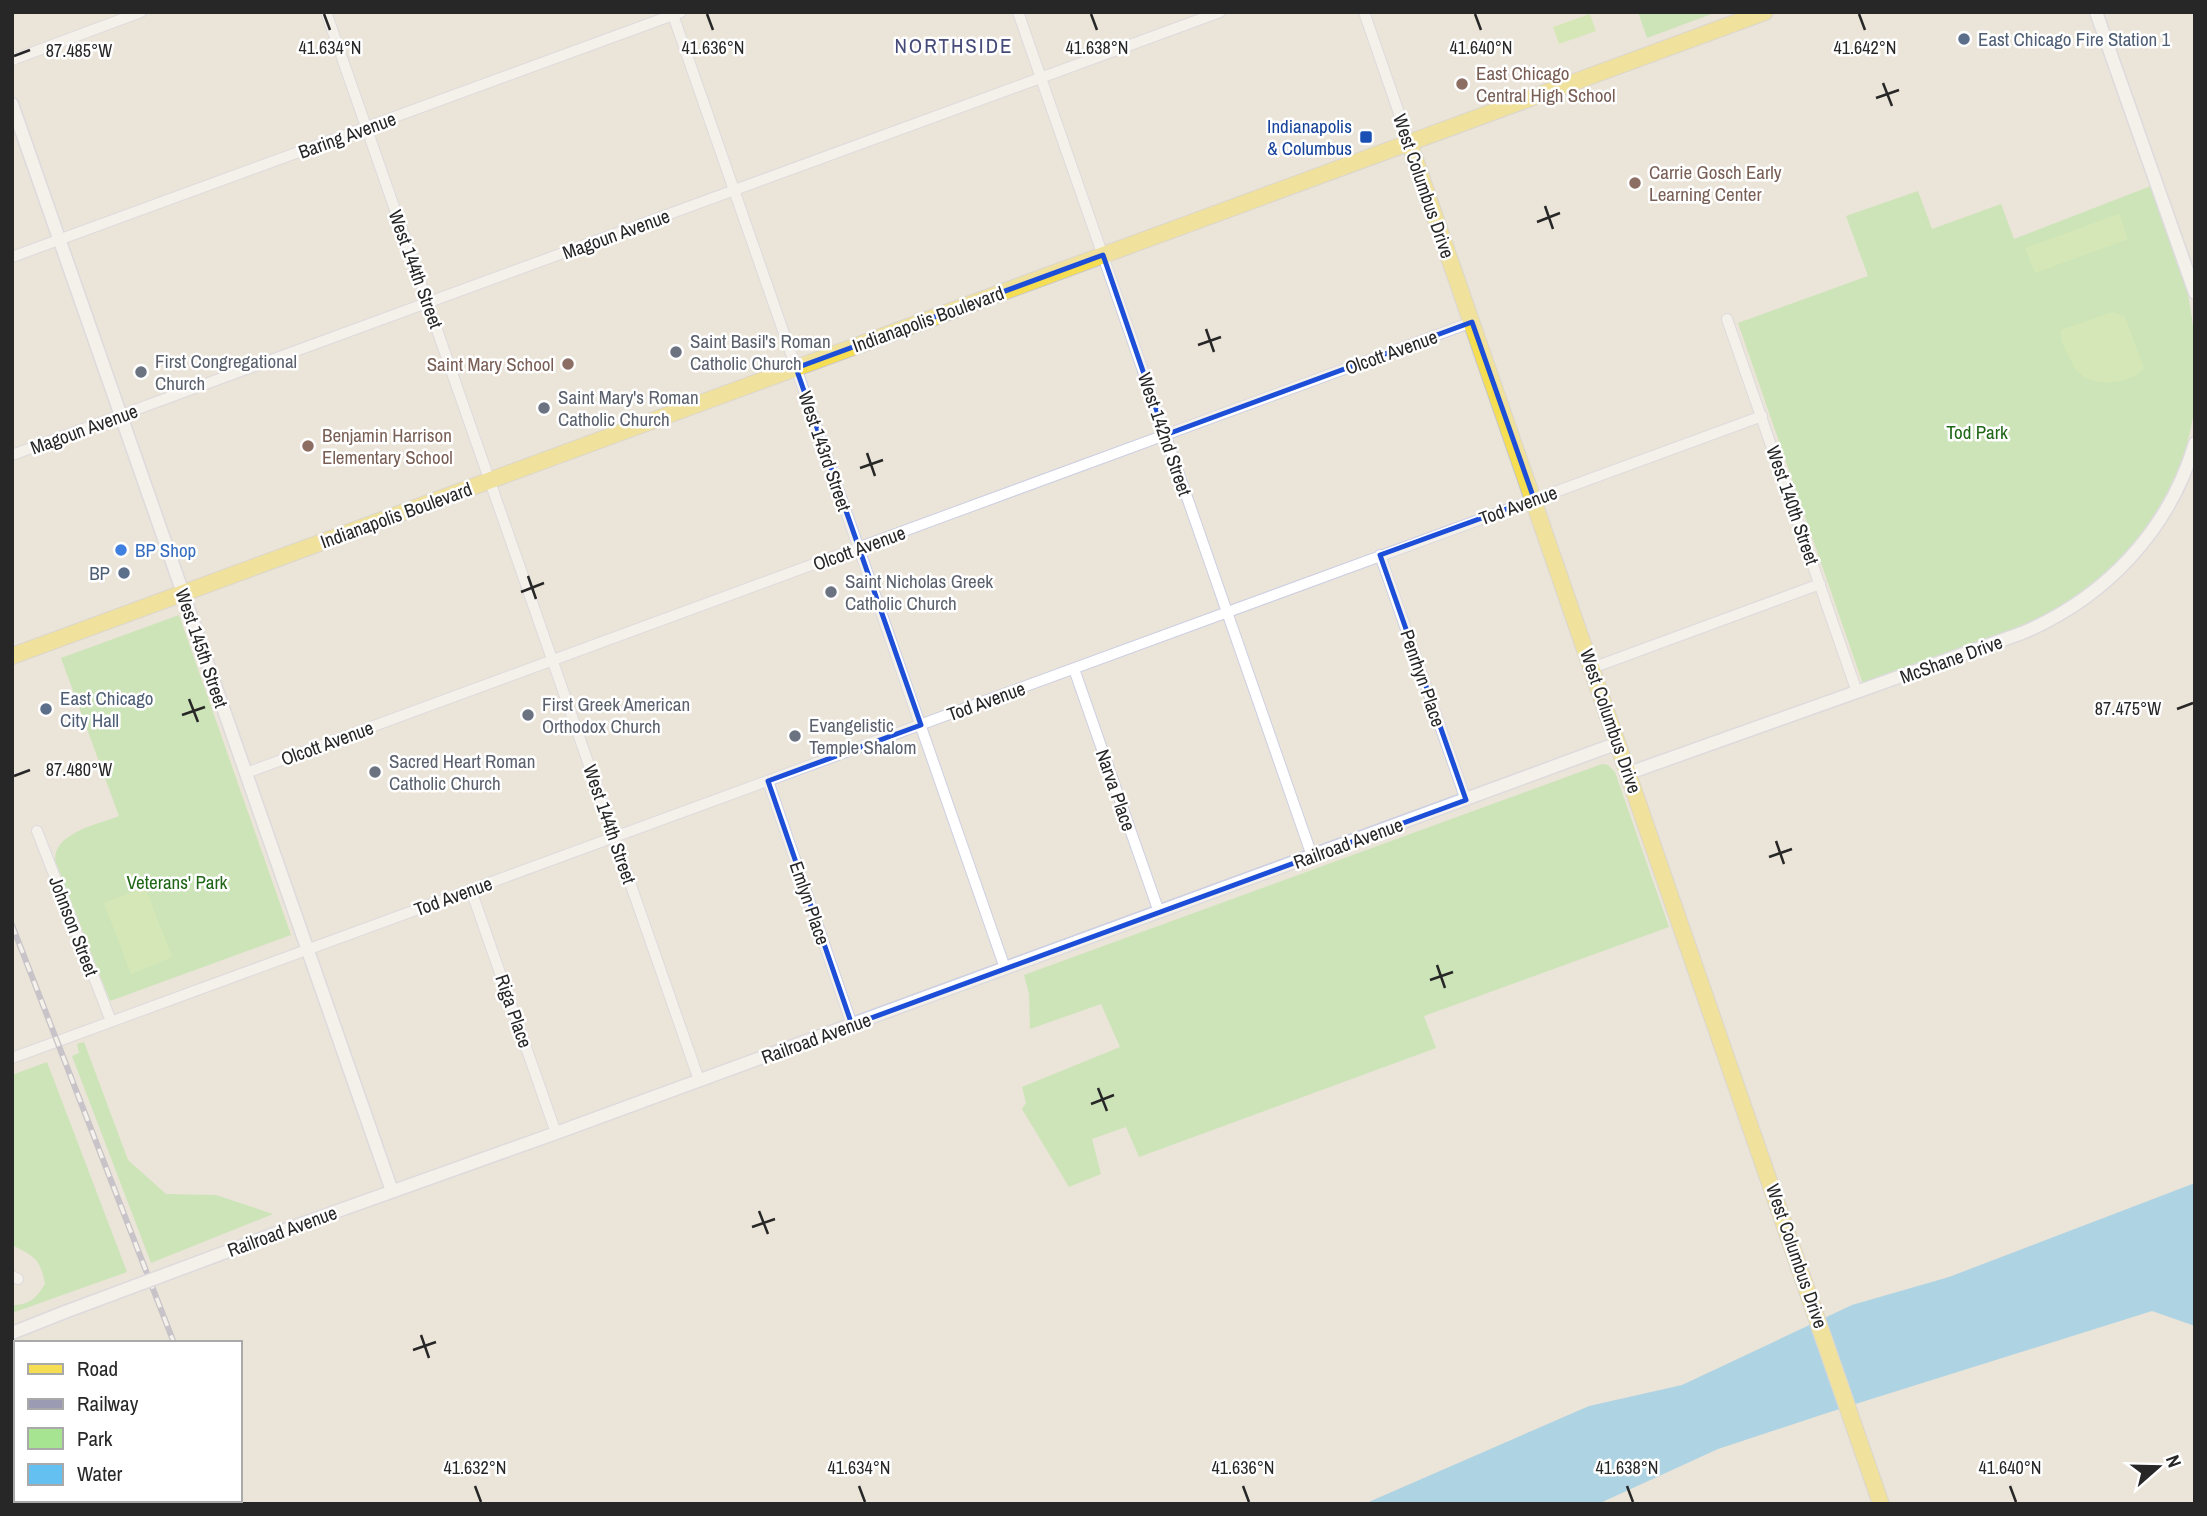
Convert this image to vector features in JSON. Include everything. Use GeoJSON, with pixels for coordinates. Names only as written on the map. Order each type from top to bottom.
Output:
{"type":"FeatureCollection","features":[{"type":"Feature","properties":{"kind":"main road","name":"Indianapolis Boulevard"},"geometry":{"type":"LineString","coordinates":[[12,656],[1765,12]]}},
{"type":"Feature","properties":{"kind":"main road","name":"West Columbus Drive"},"geometry":{"type":"LineString","coordinates":[[1409,142],[1881,1504]]}},
{"type":"Feature","properties":{"kind":"street"},"geometry":{"type":"LineString","coordinates":[[12,60],[141,12]]}},
{"type":"Feature","properties":{"kind":"street","name":"West 144th Street"},"geometry":{"type":"LineString","coordinates":[[326,12],[699,1080]]}},
{"type":"Feature","properties":{"kind":"street","name":"West 142nd Street"},"geometry":{"type":"LineString","coordinates":[[1018,12],[1312,856]]}},
{"type":"Feature","properties":{"kind":"street","name":"Magoun Avenue"},"geometry":{"type":"LineString","coordinates":[[12,455],[1220,12]]}},
{"type":"Feature","properties":{"kind":"street","name":"West Columbus Drive"},"geometry":{"type":"LineString","coordinates":[[1364,12],[1409,142]]}},
{"type":"Feature","properties":{"kind":"street"},"geometry":{"type":"LineString","coordinates":[[2096,12],[2195,293]]}},
{"type":"Feature","properties":{"kind":"street","name":"Baring Avenue"},"geometry":{"type":"LineString","coordinates":[[12,257],[675,13]]}},
{"type":"Feature","properties":{"kind":"street","name":"West 143rd Street"},"geometry":{"type":"LineString","coordinates":[[675,13],[1005,968]]}},
{"type":"Feature","properties":{"kind":"street","name":"West 145th Street"},"geometry":{"type":"LineString","coordinates":[[12,104],[392,1191]]}},
{"type":"Feature","properties":{"kind":"street","name":"West 140th Street"},"geometry":{"type":"LineString","coordinates":[[1727,319],[1857,692]]}},
{"type":"Feature","properties":{"kind":"street","name":"Olcott Avenue"},"geometry":{"type":"LineString","coordinates":[[246,773],[1472,322]]}},
{"type":"Feature","properties":{"kind":"street","name":"Tod Avenue"},"geometry":{"type":"LineString","coordinates":[[12,1058],[1762,416]]}},
{"type":"Feature","properties":{"kind":"street","name":"McShane Drive"},"geometry":{"type":"LineString","coordinates":[[1629,773],[2022,633],[2059,615],[2090,595],[2122,566],[2161,518],[2183,478],[2195,443]]}},
{"type":"Feature","properties":{"kind":"street","name":"Penrhyn Place"},"geometry":{"type":"LineString","coordinates":[[1380,555],[1466,800]]}},
{"type":"Feature","properties":{"kind":"street"},"geometry":{"type":"LineString","coordinates":[[1592,668],[1820,584]]}},
{"type":"Feature","properties":{"kind":"street","name":"Narva Place"},"geometry":{"type":"LineString","coordinates":[[1074,668],[1159,912]]}},
{"type":"Feature","properties":{"kind":"street","name":"Railroad Avenue"},"geometry":{"type":"LineString","coordinates":[[12,1333],[290,1228],[852,1025],[1618,743]]}},
{"type":"Feature","properties":{"kind":"street","name":"Emlyn Place"},"geometry":{"type":"LineString","coordinates":[[768,781],[852,1025]]}},
{"type":"Feature","properties":{"kind":"street","name":"Johnson Street"},"geometry":{"type":"LineString","coordinates":[[37,831],[111,1021]]}},
{"type":"Feature","properties":{"kind":"street","name":"Riga Place"},"geometry":{"type":"LineString","coordinates":[[471,890],[556,1133]]}},
{"type":"Feature","properties":{"kind":"highlighted area"},"geometry":{"type":"Polygon","coordinates":[[[1103,255],[1165,435],[1472,322],[1534,499],[1380,555],[1466,800],[852,1025],[768,781],[921,725],[796,368],[1103,255]]]}},
{"type":"Feature","properties":{"kind":"green space"},"geometry":{"type":"Polygon","coordinates":[[[1638,12],[1717,12],[1647,38],[1638,12]]]}},
{"type":"Feature","properties":{"kind":"green space"},"geometry":{"type":"Polygon","coordinates":[[[1590,14],[1596,31],[1559,44],[1553,27],[1590,14]]]}},
{"type":"Feature","properties":{"kind":"green space","name":"Tod Park"},"geometry":{"type":"Polygon","coordinates":[[[2151,186],[2183,273],[2192,318],[2196,368],[2195,401],[2187,445],[2163,500],[2128,550],[2085,591],[2061,607],[2020,626],[1863,684],[1738,323],[1868,276],[1846,216],[1918,191],[1932,229],[2001,204],[2014,239],[2151,186]]]}},
{"type":"Feature","properties":{"kind":"green space"},"geometry":{"type":"Polygon","coordinates":[[[2119,214],[2128,239],[2035,273],[2025,248],[2119,214]]]}},
{"type":"Feature","properties":{"kind":"green space"},"geometry":{"type":"Polygon","coordinates":[[[2113,312],[2125,317],[2144,369],[2120,381],[2101,382],[2084,377],[2075,368],[2063,344],[2061,330],[2113,312]]]}},
{"type":"Feature","properties":{"kind":"green space","name":"Veterans' Park"},"geometry":{"type":"Polygon","coordinates":[[[179,615],[291,935],[110,1001],[55,860],[57,850],[69,836],[119,816],[61,658],[179,615]]]}},
{"type":"Feature","properties":{"kind":"green space"},"geometry":{"type":"Polygon","coordinates":[[[1602,764],[1608,765],[1615,772],[1669,927],[1424,1016],[1436,1048],[1139,1157],[1126,1127],[1092,1139],[1101,1174],[1069,1187],[1022,1109],[1026,1103],[1022,1087],[1120,1047],[1101,1004],[1030,1029],[1029,994],[1024,975],[1602,764]]]}},
{"type":"Feature","properties":{"kind":"green space"},"geometry":{"type":"Polygon","coordinates":[[[145,887],[172,957],[131,974],[104,903],[145,887]]]}},
{"type":"Feature","properties":{"kind":"green space"},"geometry":{"type":"Polygon","coordinates":[[[84,1042],[128,1160],[166,1194],[216,1195],[273,1214],[151,1263],[72,1056],[79,1053],[77,1044],[84,1042]]]}},
{"type":"Feature","properties":{"kind":"green space"},"geometry":{"type":"Polygon","coordinates":[[[47,1062],[127,1272],[12,1313],[12,1305],[32,1300],[45,1284],[35,1259],[12,1245],[12,1075],[47,1062]]]}},
{"type":"Feature","properties":{"kind":"water"},"geometry":{"type":"Polygon","coordinates":[[[2195,1183],[2195,1326],[2152,1311],[1718,1449],[1598,1504],[1364,1504],[1589,1406],[1682,1385],[1852,1305],[1949,1277],[2195,1183]]]}},
{"type":"Feature","properties":{"kind":"railway"},"geometry":{"type":"LineString","coordinates":[[12,925],[173,1341]]}},
{"type":"Feature","properties":{"kind":"place","name":"East Chicago Fire Station 1"},"geometry":{"type":"Point","coordinates":[1964,39]}},
{"type":"Feature","properties":{"kind":"place","name":"East Chicago Central High School"},"geometry":{"type":"Point","coordinates":[1462,84]}},
{"type":"Feature","properties":{"kind":"place","name":"Indianapolis & Columbus"},"geometry":{"type":"Point","coordinates":[1366,137]}},
{"type":"Feature","properties":{"kind":"place","name":"Carrie Gosch Early Learning Center"},"geometry":{"type":"Point","coordinates":[1635,183]}},
{"type":"Feature","properties":{"kind":"place","name":"Saint Basil's Roman Catholic Church"},"geometry":{"type":"Point","coordinates":[676,352]}},
{"type":"Feature","properties":{"kind":"place","name":"Saint Mary School"},"geometry":{"type":"Point","coordinates":[568,364]}},
{"type":"Feature","properties":{"kind":"place","name":"First Congregational Church"},"geometry":{"type":"Point","coordinates":[141,372]}},
{"type":"Feature","properties":{"kind":"place","name":"Saint Mary's Roman Catholic Church"},"geometry":{"type":"Point","coordinates":[544,408]}},
{"type":"Feature","properties":{"kind":"place","name":"Benjamin Harrison Elementary School"},"geometry":{"type":"Point","coordinates":[308,446]}},
{"type":"Feature","properties":{"kind":"place","name":"BP Shop"},"geometry":{"type":"Point","coordinates":[121,550]}},
{"type":"Feature","properties":{"kind":"place","name":"BP"},"geometry":{"type":"Point","coordinates":[124,573]}},
{"type":"Feature","properties":{"kind":"place","name":"Saint Nicholas Greek Catholic Church"},"geometry":{"type":"Point","coordinates":[831,592]}},
{"type":"Feature","properties":{"kind":"place","name":"East Chicago City Hall"},"geometry":{"type":"Point","coordinates":[46,709]}},
{"type":"Feature","properties":{"kind":"place","name":"First Greek American Orthodox Church"},"geometry":{"type":"Point","coordinates":[528,715]}},
{"type":"Feature","properties":{"kind":"place","name":"Evangelistic Temple Shalom"},"geometry":{"type":"Point","coordinates":[795,736]}},
{"type":"Feature","properties":{"kind":"place","name":"Sacred Heart Roman Catholic Church"},"geometry":{"type":"Point","coordinates":[375,772]}},
{"type":"Feature","properties":{"kind":"district","name":"NORTHSIDE"},"geometry":{"type":"Point","coordinates":[954,46]}}]}
